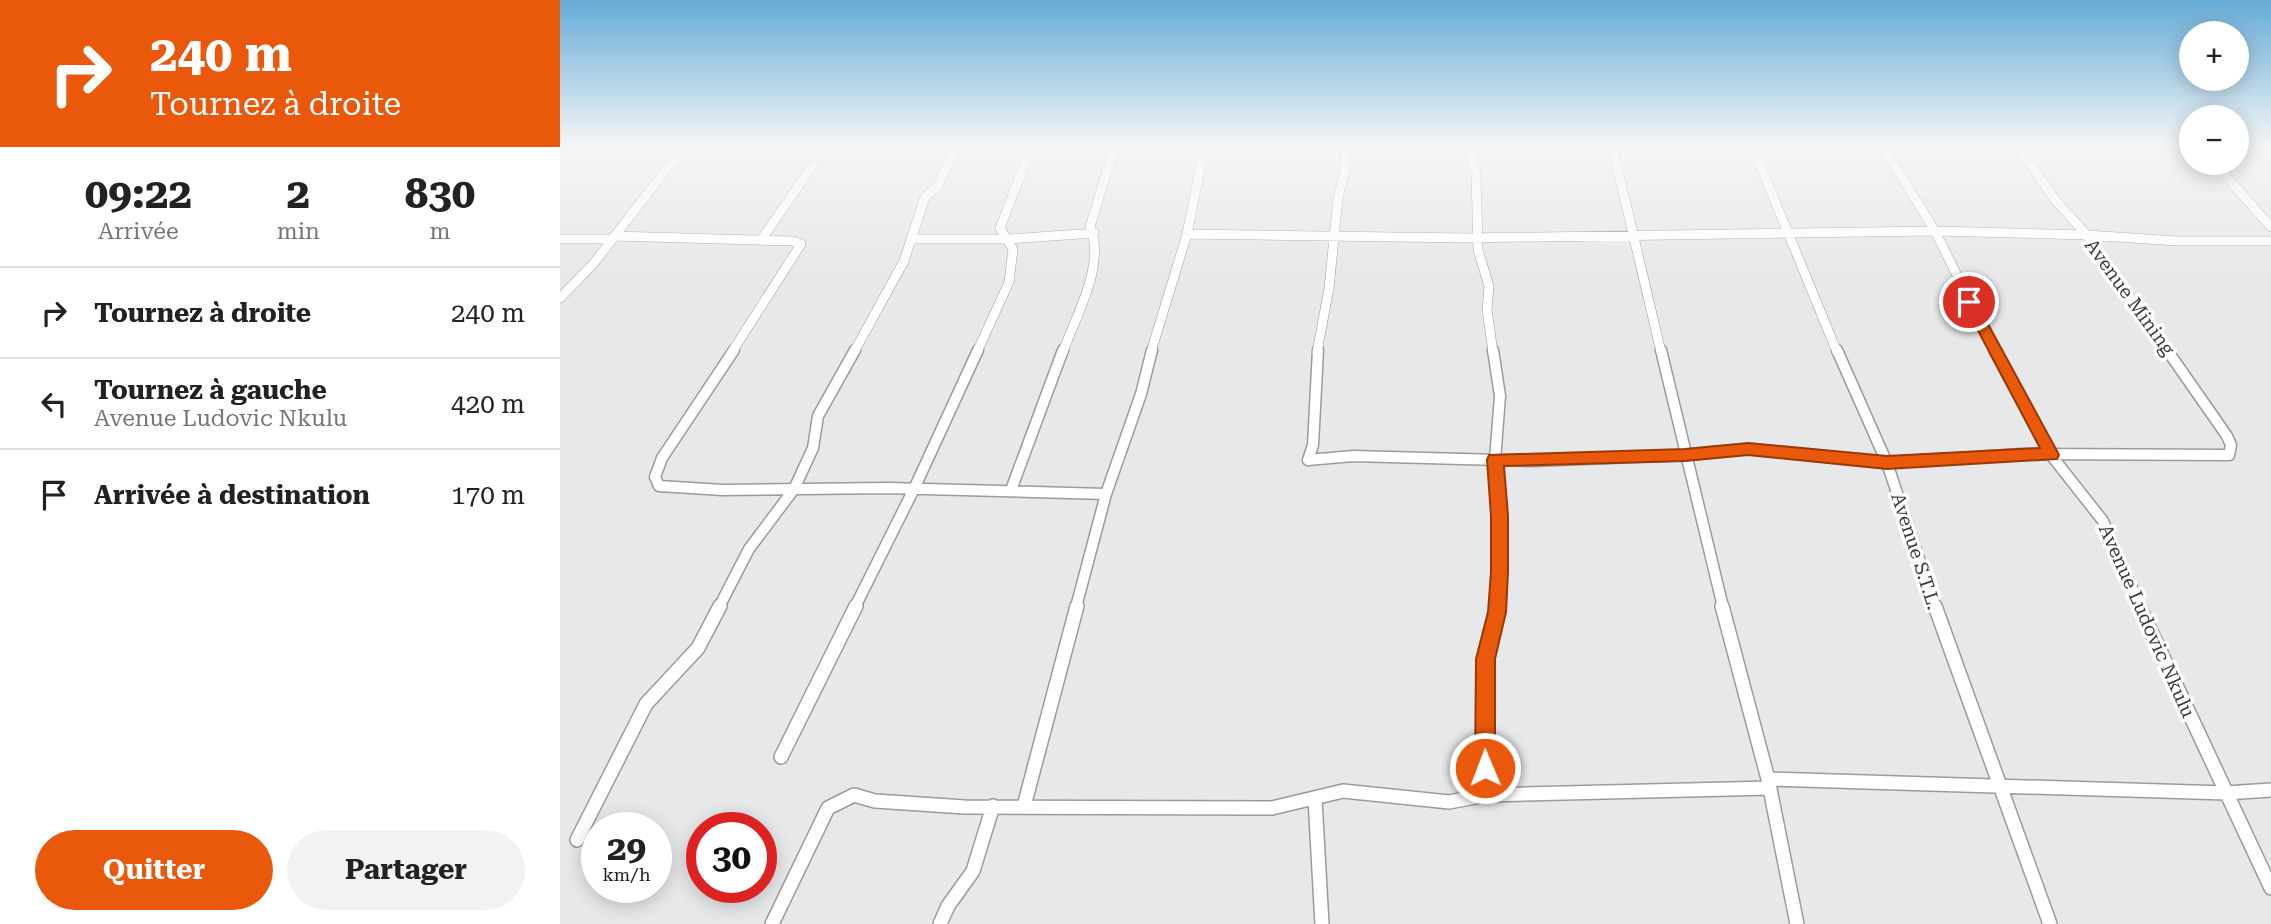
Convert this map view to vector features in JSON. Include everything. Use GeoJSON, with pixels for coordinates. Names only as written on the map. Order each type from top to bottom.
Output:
{"type":"FeatureCollection","features":[{"type":"Feature","properties":{"kind":"street"},"geometry":{"type":"LineString","coordinates":[[560,298],[594,263],[654,188]]}},
{"type":"Feature","properties":{"kind":"street"},"geometry":{"type":"LineString","coordinates":[[761,240],[797,188]]}},
{"type":"Feature","properties":{"kind":"street"},"geometry":{"type":"LineString","coordinates":[[577,840],[646,704],[698,648],[749,549],[793,489],[813,447],[818,416],[904,261],[925,197],[935,188]]}},
{"type":"Feature","properties":{"kind":"street"},"geometry":{"type":"LineString","coordinates":[[782,757],[914,489],[1009,282],[1013,249],[1000,228],[1015,188]]}},
{"type":"Feature","properties":{"kind":"street"},"geometry":{"type":"LineString","coordinates":[[1012,490],[1092,273],[1096,249],[1094,233],[1090,226],[1101,188]]}},
{"type":"Feature","properties":{"kind":"street"},"geometry":{"type":"LineString","coordinates":[[1024,806],[1106,494],[1141,394],[1156,332],[1187,234],[1196,188]]}},
{"type":"Feature","properties":{"kind":"street"},"geometry":{"type":"LineString","coordinates":[[1340,188],[1329,288],[1318,341],[1313,445],[1308,460],[1353,456],[1495,460],[1685,455],[1748,449],[1887,463],[2021,454],[2051,455]]}},
{"type":"Feature","properties":{"kind":"street"},"geometry":{"type":"LineString","coordinates":[[1477,188],[1478,250],[1489,286],[1487,310],[1500,396],[1495,460],[1500,516],[1500,572],[1497,612],[1486,659],[1484,781],[1488,794]]}},
{"type":"Feature","properties":{"kind":"street"},"geometry":{"type":"LineString","coordinates":[[1622,188],[1740,680],[1769,783],[1797,924]]}},
{"type":"Feature","properties":{"kind":"street","name":"Avenue S.T.L."},"geometry":{"type":"LineString","coordinates":[[1770,188],[1887,463],[1998,786],[2050,924]]}},
{"type":"Feature","properties":{"kind":"street","name":"Avenue Ludovic Nkulu"},"geometry":{"type":"LineString","coordinates":[[1908,188],[1934,232],[2008,378],[2051,455],[2103,521],[2158,649],[2271,888]]}},
{"type":"Feature","properties":{"kind":"street","name":"Avenue Mining"},"geometry":{"type":"LineString","coordinates":[[2047,188],[2087,235],[2231,445],[2230,455],[2051,455]]}},
{"type":"Feature","properties":{"kind":"street"},"geometry":{"type":"LineString","coordinates":[[2236,188],[2271,227]]}},
{"type":"Feature","properties":{"kind":"street"},"geometry":{"type":"LineString","coordinates":[[1187,234],[1479,238],[1934,232],[2087,235],[2177,241],[2271,241]]}},
{"type":"Feature","properties":{"kind":"street"},"geometry":{"type":"LineString","coordinates":[[911,239],[1009,239],[1094,233]]}},
{"type":"Feature","properties":{"kind":"street"},"geometry":{"type":"LineString","coordinates":[[560,239],[761,240],[793,241],[801,244],[799,251],[662,458],[655,477],[659,486],[677,489],[1012,490],[1106,494]]}},
{"type":"Feature","properties":{"kind":"street"},"geometry":{"type":"LineString","coordinates":[[772,924],[828,808],[854,794],[885,802],[993,806],[1272,808],[1343,791],[1449,802],[1464,796],[1488,794],[1549,795],[1769,783],[2226,793],[2271,790]]}},
{"type":"Feature","properties":{"kind":"street"},"geometry":{"type":"LineString","coordinates":[[1315,799],[1322,924]]}},
{"type":"Feature","properties":{"kind":"street"},"geometry":{"type":"LineString","coordinates":[[940,924],[948,906],[973,871],[993,806]]}},
{"type":"Feature","properties":{"kind":"route"},"geometry":{"type":"LineString","coordinates":[[1485,768],[1486,659],[1495,625],[1500,572],[1500,516],[1495,460],[1685,455],[1748,449],[1887,463],[2021,454],[2051,455],[1969,302]]}}]}
